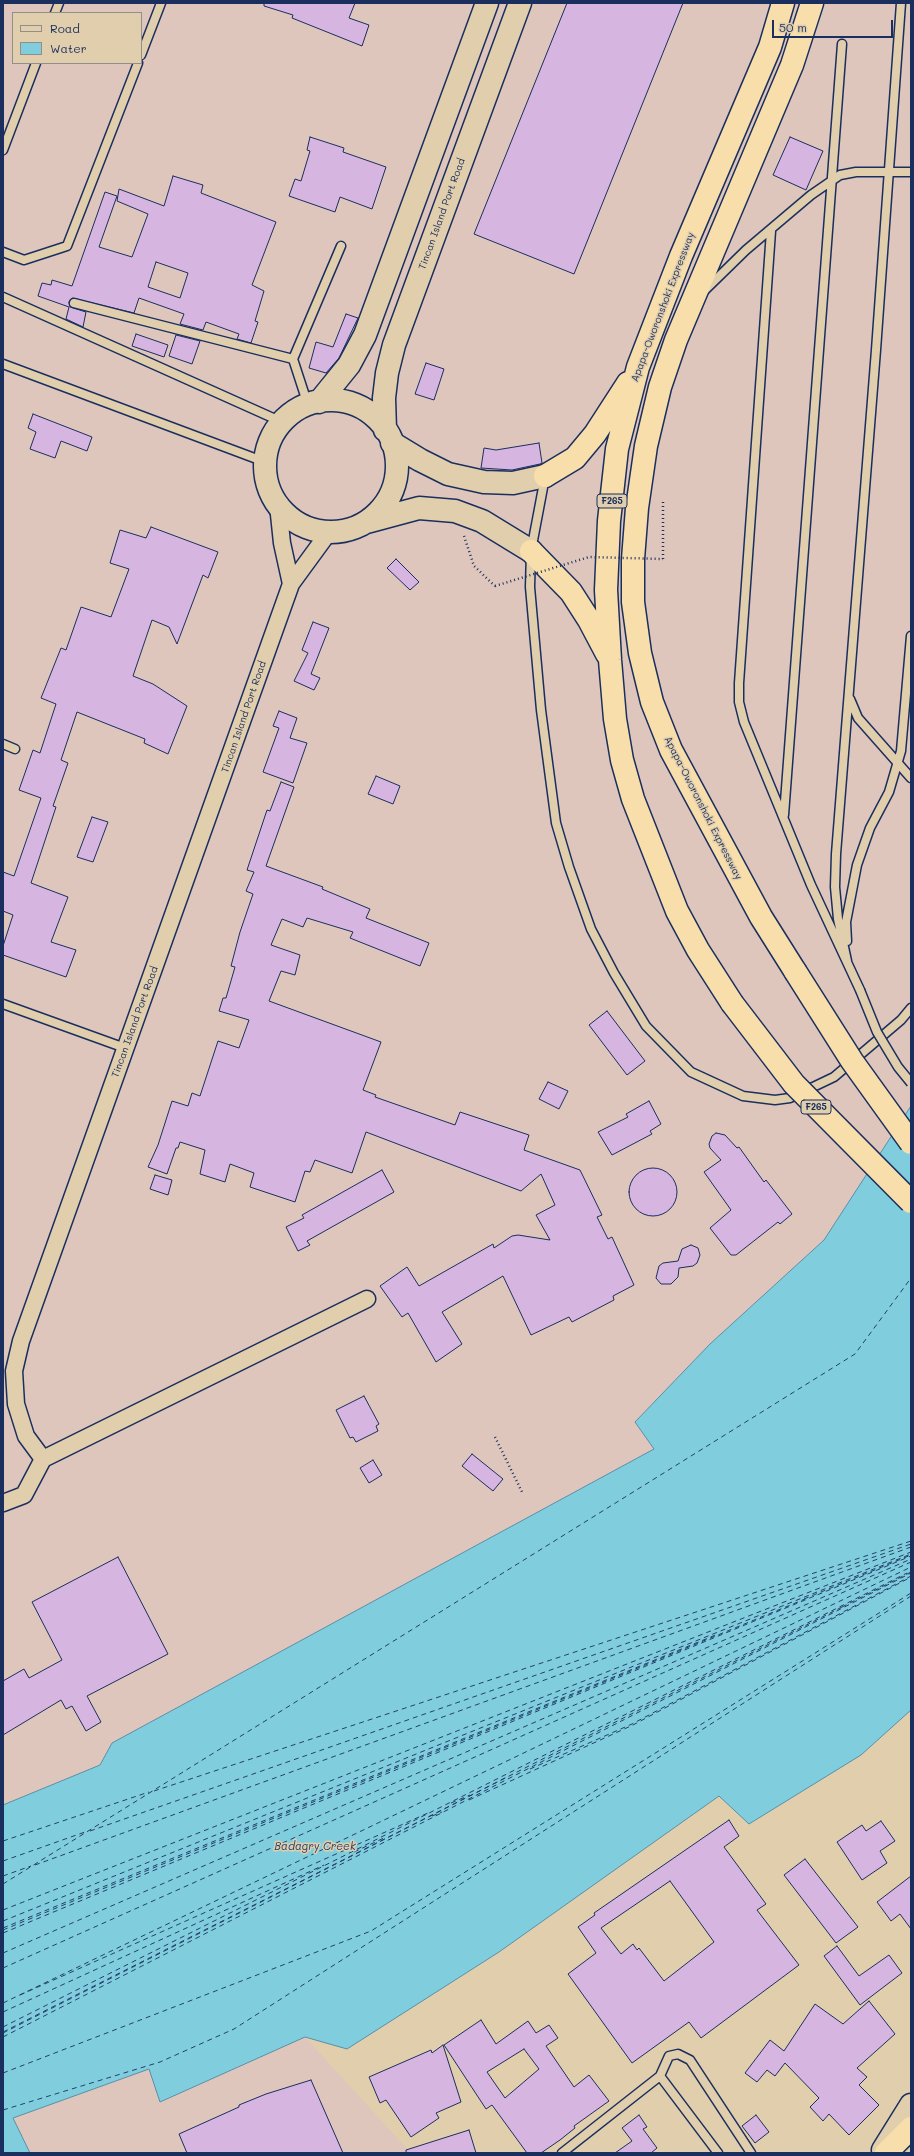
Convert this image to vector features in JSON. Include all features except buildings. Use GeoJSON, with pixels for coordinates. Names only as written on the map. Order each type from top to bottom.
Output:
{"type":"FeatureCollection","features":[{"type":"Feature","properties":{"kind":"highway","name":"Apapa-Oworonshoki Expressway"},"geometry":{"type":"LineString","coordinates":[[783,3],[770,47],[680,256],[638,367],[617,449],[609,521],[606,590],[615,719],[633,799],[677,911],[698,950],[732,1003],[794,1084],[911,1202]]}},
{"type":"Feature","properties":{"kind":"highway","name":"Apapa-Oworonshoki Expressway"},"geometry":{"type":"LineString","coordinates":[[812,3],[792,65],[676,340],[660,387],[645,454],[637,508],[633,559],[633,602],[640,653],[652,702],[671,750],[761,917],[852,1062],[911,1143]]}},
{"type":"Feature","properties":{"kind":"highway"},"geometry":{"type":"LineString","coordinates":[[545,476],[575,458],[595,434],[638,367]]}},
{"type":"Feature","properties":{"kind":"highway"},"geometry":{"type":"LineString","coordinates":[[531,551],[571,592],[589,620],[610,660]]}},
{"type":"Feature","properties":{"kind":"highway"},"geometry":{"type":"LineString","coordinates":[[886,2153],[911,2128]]}},
{"type":"Feature","properties":{"kind":"street"},"geometry":{"type":"LineString","coordinates":[[487,3],[365,335],[349,365],[313,403],[290,415],[282,422],[270,441],[265,462],[268,485],[278,505],[290,518],[305,527],[328,532],[341,532],[364,523],[418,508],[455,511],[482,521],[531,551]]}},
{"type":"Feature","properties":{"kind":"street","name":"Tincan Island Port Road"},"geometry":{"type":"LineString","coordinates":[[389,436],[384,398],[387,373],[394,345],[520,3]]}},
{"type":"Feature","properties":{"kind":"street"},"geometry":{"type":"LineString","coordinates":[[313,403],[344,402],[356,406],[372,416],[389,436],[420,460],[448,474],[484,482],[513,483],[545,476]]}},
{"type":"Feature","properties":{"kind":"street"},"geometry":{"type":"LineString","coordinates":[[364,523],[375,515],[390,494],[396,469],[389,436]]}},
{"type":"Feature","properties":{"kind":"street"},"geometry":{"type":"LineString","coordinates":[[278,505],[282,544],[291,584]]}},
{"type":"Feature","properties":{"kind":"street","name":"Tincan Island Port Road"},"geometry":{"type":"LineString","coordinates":[[43,1459],[26,1436],[16,1404],[14,1371],[20,1341],[291,584],[328,532]]}},
{"type":"Feature","properties":{"kind":"street"},"geometry":{"type":"LineString","coordinates":[[3,1504],[24,1495],[43,1459],[367,1299]]}},
{"type":"Feature","properties":{"kind":"street"},"geometry":{"type":"LineString","coordinates":[[881,2153],[911,2105]]}},
{"type":"Feature","properties":{"kind":"lane"},"geometry":{"type":"LineString","coordinates":[[142,52],[161,3]]}},
{"type":"Feature","properties":{"kind":"lane"},"geometry":{"type":"LineString","coordinates":[[847,961],[838,919],[835,887],[901,3]]}},
{"type":"Feature","properties":{"kind":"lane"},"geometry":{"type":"LineString","coordinates":[[784,818],[842,44]]}},
{"type":"Feature","properties":{"kind":"lane"},"geometry":{"type":"LineString","coordinates":[[3,150],[36,64]]}},
{"type":"Feature","properties":{"kind":"lane"},"geometry":{"type":"LineString","coordinates":[[3,252],[24,260],[67,246],[138,64]]}},
{"type":"Feature","properties":{"kind":"lane"},"geometry":{"type":"LineString","coordinates":[[692,302],[746,250],[771,231],[811,195],[840,175],[856,172],[911,172]]}},
{"type":"Feature","properties":{"kind":"lane"},"geometry":{"type":"LineString","coordinates":[[771,231],[739,683],[739,702],[744,722],[811,885],[847,961],[877,1032],[898,1067],[911,1083]]}},
{"type":"Feature","properties":{"kind":"lane"},"geometry":{"type":"LineString","coordinates":[[313,403],[293,359],[341,246]]}},
{"type":"Feature","properties":{"kind":"lane"},"geometry":{"type":"LineString","coordinates":[[3,297],[282,422]]}},
{"type":"Feature","properties":{"kind":"lane"},"geometry":{"type":"LineString","coordinates":[[74,303],[293,359]]}},
{"type":"Feature","properties":{"kind":"lane"},"geometry":{"type":"LineString","coordinates":[[3,364],[265,462]]}},
{"type":"Feature","properties":{"kind":"lane"},"geometry":{"type":"LineString","coordinates":[[545,476],[531,551],[530,587],[540,703],[556,823],[591,929],[614,973],[646,1026],[691,1072],[743,1096],[775,1100],[790,1098],[834,1077],[901,1020],[911,1008]]}},
{"type":"Feature","properties":{"kind":"lane"},"geometry":{"type":"LineString","coordinates":[[847,961],[846,922],[857,865],[870,828],[889,792],[898,763],[904,729],[911,636]]}},
{"type":"Feature","properties":{"kind":"lane"},"geometry":{"type":"LineString","coordinates":[[849,695],[858,718],[911,778]]}},
{"type":"Feature","properties":{"kind":"lane"},"geometry":{"type":"LineString","coordinates":[[3,744],[15,749]]}},
{"type":"Feature","properties":{"kind":"lane"},"geometry":{"type":"LineString","coordinates":[[3,1004],[126,1048]]}},
{"type":"Feature","properties":{"kind":"lane"},"geometry":{"type":"LineString","coordinates":[[562,2153],[660,2076],[669,2056],[678,2054],[690,2060],[751,2153]]}},
{"type":"Feature","properties":{"kind":"lane"},"geometry":{"type":"LineString","coordinates":[[660,2076],[718,2153]]}},
{"type":"Feature","properties":{"kind":"path"},"geometry":{"type":"LineString","coordinates":[[464,536],[474,566],[495,586],[589,557],[663,559],[663,502]]}},
{"type":"Feature","properties":{"kind":"path"},"geometry":{"type":"LineString","coordinates":[[495,1437],[523,1494]]}},
{"type":"Feature","properties":{"kind":"shaded area"},"geometry":{"type":"Polygon","coordinates":[[[3,3],[911,3],[911,1106],[824,1240],[710,1344],[635,1422],[654,1449],[112,1743],[100,1764],[3,1805],[3,3]]]}},
{"type":"Feature","properties":{"kind":"shaded area"},"geometry":{"type":"Polygon","coordinates":[[[305,2037],[411,2153],[30,2153],[13,2118],[149,2069],[160,2102],[305,2037]]]}},
{"type":"Feature","properties":{"kind":"water","name":"Badagry Creek"},"geometry":{"type":"Polygon","coordinates":[[[911,1106],[911,1710],[861,1755],[749,1824],[719,1796],[499,1952],[347,2049],[305,2037],[160,2102],[149,2069],[13,2118],[30,2153],[3,2153],[3,1805],[100,1765],[112,1743],[654,1449],[635,1422],[710,1344],[824,1240],[911,1106]]]}},
{"type":"Feature","properties":{"kind":"ferry route"},"geometry":{"type":"LineString","coordinates":[[3,1884],[855,1354],[911,1278]]}},
{"type":"Feature","properties":{"kind":"ferry route"},"geometry":{"type":"LineString","coordinates":[[154,1791],[911,1541]]}},
{"type":"Feature","properties":{"kind":"ferry route"},"geometry":{"type":"LineString","coordinates":[[90,1831],[911,1544]]}},
{"type":"Feature","properties":{"kind":"ferry route"},"geometry":{"type":"LineString","coordinates":[[35,1865],[911,1547]]}},
{"type":"Feature","properties":{"kind":"ferry route"},"geometry":{"type":"LineString","coordinates":[[3,1910],[911,1552]]}},
{"type":"Feature","properties":{"kind":"ferry route"},"geometry":{"type":"LineString","coordinates":[[3,1921],[911,1554]]}},
{"type":"Feature","properties":{"kind":"ferry route"},"geometry":{"type":"LineString","coordinates":[[804,1599],[911,1555]]}},
{"type":"Feature","properties":{"kind":"ferry route"},"geometry":{"type":"LineString","coordinates":[[3,1933],[911,1556]]}},
{"type":"Feature","properties":{"kind":"ferry route"},"geometry":{"type":"LineString","coordinates":[[3,1953],[911,1559]]}},
{"type":"Feature","properties":{"kind":"ferry route"},"geometry":{"type":"LineString","coordinates":[[3,1968],[911,1562]]}},
{"type":"Feature","properties":{"kind":"ferry route"},"geometry":{"type":"LineString","coordinates":[[3,2003],[911,1567]]}},
{"type":"Feature","properties":{"kind":"ferry route"},"geometry":{"type":"LineString","coordinates":[[842,1607],[911,1572]]}},
{"type":"Feature","properties":{"kind":"ferry route"},"geometry":{"type":"LineString","coordinates":[[3,2027],[907,1573]]}},
{"type":"Feature","properties":{"kind":"ferry route"},"geometry":{"type":"LineString","coordinates":[[3,2037],[911,1573]]}},
{"type":"Feature","properties":{"kind":"ferry route"},"geometry":{"type":"LineString","coordinates":[[530,1769],[632,1724],[911,1576]]}},
{"type":"Feature","properties":{"kind":"ferry route"},"geometry":{"type":"LineString","coordinates":[[469,1800],[633,1725],[911,1577]]}},
{"type":"Feature","properties":{"kind":"ferry route"},"geometry":{"type":"LineString","coordinates":[[3,2073],[371,1931],[911,1593]]}},
{"type":"Feature","properties":{"kind":"ferry route"},"geometry":{"type":"LineString","coordinates":[[3,2110],[160,2062],[234,2029],[911,1596]]}},
{"type":"Feature","properties":{"kind":"ferry route"},"geometry":{"type":"LineString","coordinates":[[3,1930],[805,1599]]}},
{"type":"Feature","properties":{"kind":"ferry route"},"geometry":{"type":"LineString","coordinates":[[3,2033],[842,1607]]}},
{"type":"Feature","properties":{"kind":"ferry route"},"geometry":{"type":"LineString","coordinates":[[3,1928],[718,1634]]}},
{"type":"Feature","properties":{"kind":"ferry route"},"geometry":{"type":"LineString","coordinates":[[3,2032],[509,1776]]}},
{"type":"Feature","properties":{"kind":"ferry route"},"geometry":{"type":"LineString","coordinates":[[3,1841],[149,1792]]}},
{"type":"Feature","properties":{"kind":"ferry route"},"geometry":{"type":"LineString","coordinates":[[451,1803],[470,1795]]}},
{"type":"Feature","properties":{"kind":"ferry route"},"geometry":{"type":"LineString","coordinates":[[432,1816],[442,1812]]}},
{"type":"Feature","properties":{"kind":"ferry route"},"geometry":{"type":"LineString","coordinates":[[20,1995],[428,1813]]}},
{"type":"Feature","properties":{"kind":"ferry route"},"geometry":{"type":"LineString","coordinates":[[3,1861],[85,1832]]}},
{"type":"Feature","properties":{"kind":"ferry route"},"geometry":{"type":"LineString","coordinates":[[354,1852],[386,1837]]}},
{"type":"Feature","properties":{"kind":"ferry route"},"geometry":{"type":"LineString","coordinates":[[3,2012],[324,1865]]}},
{"type":"Feature","properties":{"kind":"ferry route"},"geometry":{"type":"LineString","coordinates":[[3,1876],[31,1866]]}}]}
